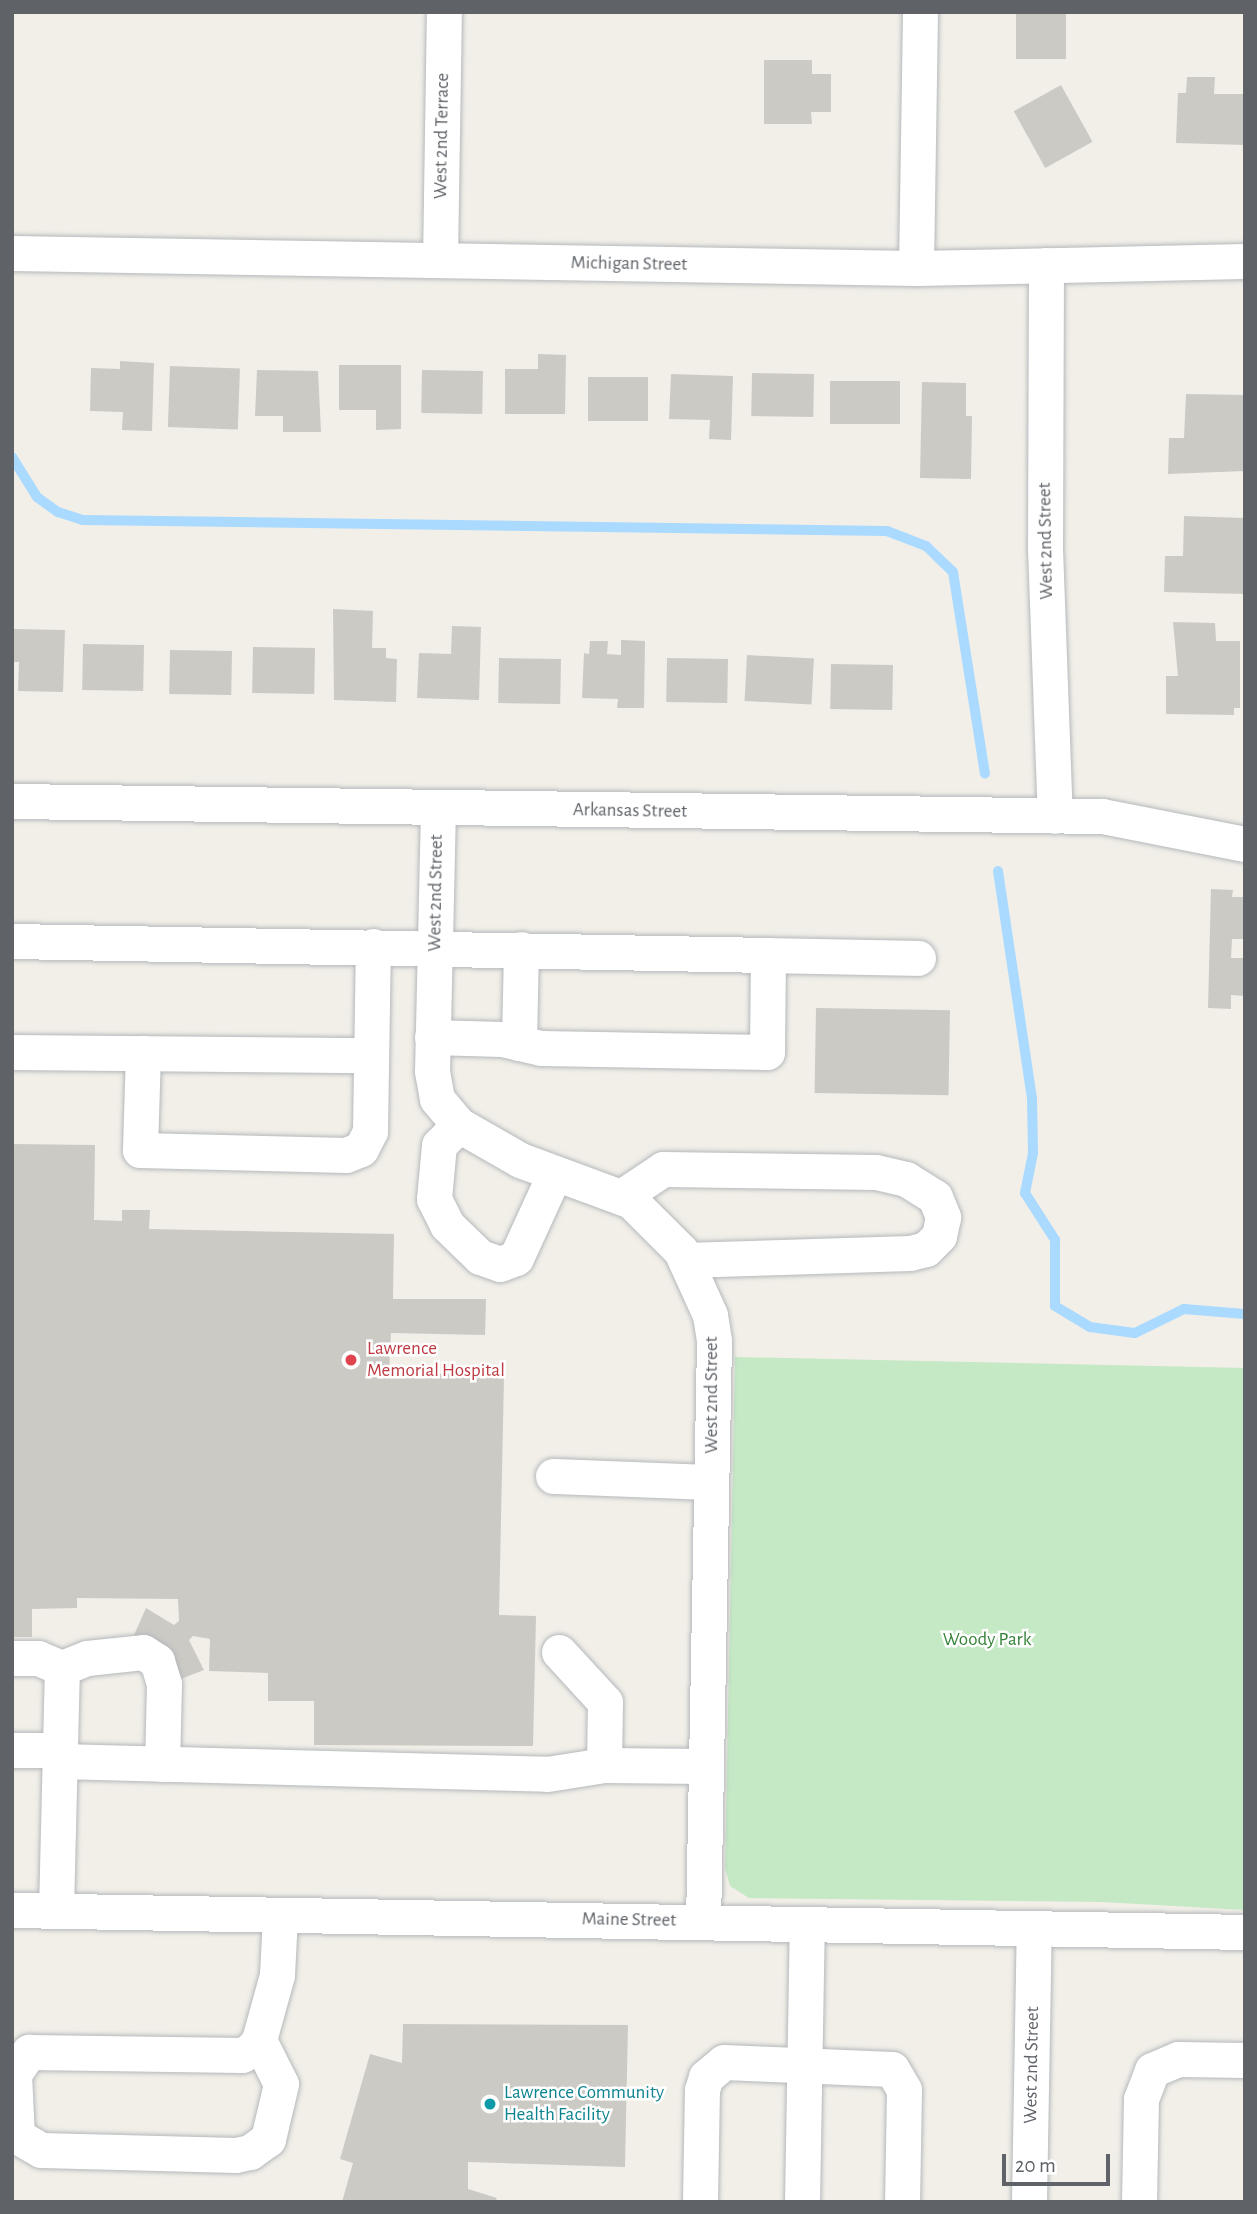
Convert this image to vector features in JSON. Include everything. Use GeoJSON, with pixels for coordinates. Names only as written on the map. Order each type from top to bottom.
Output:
{"type":"FeatureCollection","features":[{"type":"Feature","properties":{"kind":"street","name":"West 2nd Terrace"},"geometry":{"type":"LineString","coordinates":[[440,260],[444,12]]}},
{"type":"Feature","properties":{"kind":"street"},"geometry":{"type":"LineString","coordinates":[[916,268],[920,12]]}},
{"type":"Feature","properties":{"kind":"street","name":"Michigan Street"},"geometry":{"type":"LineString","coordinates":[[12,253],[916,268],[1245,261]]}},
{"type":"Feature","properties":{"kind":"street","name":"West 2nd Street"},"geometry":{"type":"LineString","coordinates":[[1046,265],[1045,548],[1055,816]]}},
{"type":"Feature","properties":{"kind":"street","name":"Arkansas Street"},"geometry":{"type":"LineString","coordinates":[[12,800],[1102,816],[1245,844]]}},
{"type":"Feature","properties":{"kind":"street","name":"West 2nd Street"},"geometry":{"type":"LineString","coordinates":[[438,808],[432,1037],[437,1099],[459,1125],[554,1175],[621,1197],[648,1215],[685,1260],[703,1294],[714,1341],[703,1922]]}},
{"type":"Feature","properties":{"kind":"street"},"geometry":{"type":"LineString","coordinates":[[12,941],[918,958]]}},
{"type":"Feature","properties":{"kind":"street"},"geometry":{"type":"LineString","coordinates":[[143,1053],[140,1150],[346,1155],[360,1149],[370,1130],[373,946]]}},
{"type":"Feature","properties":{"kind":"street"},"geometry":{"type":"LineString","coordinates":[[519,1043],[521,949]]}},
{"type":"Feature","properties":{"kind":"street"},"geometry":{"type":"LineString","coordinates":[[432,1037],[519,1043],[541,1048],[767,1052],[768,954]]}},
{"type":"Feature","properties":{"kind":"street"},"geometry":{"type":"LineString","coordinates":[[12,1052],[371,1055]]}},
{"type":"Feature","properties":{"kind":"street"},"geometry":{"type":"LineString","coordinates":[[459,1125],[439,1145],[434,1199],[447,1225],[480,1257],[500,1264],[516,1258],[554,1175]]}},
{"type":"Feature","properties":{"kind":"street"},"geometry":{"type":"LineString","coordinates":[[621,1197],[663,1169],[876,1172],[906,1178],[935,1197],[943,1217],[939,1236],[926,1248],[910,1253],[685,1260]]}},
{"type":"Feature","properties":{"kind":"street"},"geometry":{"type":"LineString","coordinates":[[552,1476],[711,1482]]}},
{"type":"Feature","properties":{"kind":"street"},"geometry":{"type":"LineString","coordinates":[[12,1658],[38,1658],[61,1668],[118,1652],[143,1652],[158,1661],[164,1684],[162,1764]]}},
{"type":"Feature","properties":{"kind":"street"},"geometry":{"type":"LineString","coordinates":[[558,1652],[605,1702],[604,1765]]}},
{"type":"Feature","properties":{"kind":"street"},"geometry":{"type":"LineString","coordinates":[[56,1911],[61,1668]]}},
{"type":"Feature","properties":{"kind":"street"},"geometry":{"type":"LineString","coordinates":[[12,1750],[162,1764],[547,1774],[604,1765],[706,1766]]}},
{"type":"Feature","properties":{"kind":"street","name":"Maine Street"},"geometry":{"type":"LineString","coordinates":[[12,1910],[1245,1932]]}},
{"type":"Feature","properties":{"kind":"street"},"geometry":{"type":"LineString","coordinates":[[259,2040],[281,2084],[268,2139],[250,2152],[236,2155],[41,2150],[17,2136],[14,2074],[29,2052],[242,2055],[259,2040],[277,1975],[280,1915]]}},
{"type":"Feature","properties":{"kind":"street"},"geometry":{"type":"LineString","coordinates":[[802,2202],[807,1924]]}},
{"type":"Feature","properties":{"kind":"street","name":"West 2nd Street"},"geometry":{"type":"LineString","coordinates":[[1029,2202],[1034,1928]]}},
{"type":"Feature","properties":{"kind":"street"},"geometry":{"type":"LineString","coordinates":[[1139,2202],[1141,2099],[1152,2070],[1178,2059],[1245,2060]]}},
{"type":"Feature","properties":{"kind":"street"},"geometry":{"type":"LineString","coordinates":[[700,2202],[702,2090],[706,2077],[724,2062],[880,2065],[892,2069],[901,2080],[902,2202]]}},
{"type":"Feature","properties":{"kind":"green space","name":"Woody Park"},"geometry":{"type":"Polygon","coordinates":[[[735,1357],[1245,1368],[1245,1910],[1103,1902],[749,1898],[730,1886],[725,1868],[735,1357]]]}},
{"type":"Feature","properties":{"kind":"building"},"geometry":{"type":"Polygon","coordinates":[[[1016,12],[1066,12],[1066,59],[1016,59],[1016,12]]]}},
{"type":"Feature","properties":{"kind":"building"},"geometry":{"type":"Polygon","coordinates":[[[764,60],[812,60],[812,74],[831,74],[831,112],[811,112],[812,124],[764,124],[764,60]]]}},
{"type":"Feature","properties":{"kind":"building"},"geometry":{"type":"Polygon","coordinates":[[[1187,77],[1215,77],[1214,94],[1245,94],[1245,145],[1176,143],[1178,93],[1186,93],[1187,77]]]}},
{"type":"Feature","properties":{"kind":"building"},"geometry":{"type":"Polygon","coordinates":[[[1061,85],[1093,142],[1045,168],[1014,111],[1061,85]]]}},
{"type":"Feature","properties":{"kind":"building"},"geometry":{"type":"Polygon","coordinates":[[[538,354],[566,355],[565,414],[505,414],[505,369],[538,369],[538,354]]]}},
{"type":"Feature","properties":{"kind":"building"},"geometry":{"type":"Polygon","coordinates":[[[120,361],[154,363],[152,431],[122,430],[123,412],[90,411],[91,368],[120,369],[120,361]]]}},
{"type":"Feature","properties":{"kind":"building"},"geometry":{"type":"Polygon","coordinates":[[[339,365],[401,365],[401,429],[376,430],[376,410],[339,410],[339,365]]]}},
{"type":"Feature","properties":{"kind":"building"},"geometry":{"type":"Polygon","coordinates":[[[170,366],[240,368],[238,429],[168,427],[170,366]]]}},
{"type":"Feature","properties":{"kind":"building"},"geometry":{"type":"Polygon","coordinates":[[[257,370],[318,371],[321,432],[283,432],[283,416],[255,416],[257,370]]]}},
{"type":"Feature","properties":{"kind":"building"},"geometry":{"type":"Polygon","coordinates":[[[422,370],[483,371],[482,414],[421,413],[422,370]]]}},
{"type":"Feature","properties":{"kind":"building"},"geometry":{"type":"Polygon","coordinates":[[[752,373],[814,374],[813,417],[751,416],[752,373]]]}},
{"type":"Feature","properties":{"kind":"building"},"geometry":{"type":"Polygon","coordinates":[[[671,374],[733,376],[731,440],[709,439],[710,420],[669,419],[671,374]]]}},
{"type":"Feature","properties":{"kind":"building"},"geometry":{"type":"Polygon","coordinates":[[[588,377],[648,377],[648,421],[588,421],[588,377]]]}},
{"type":"Feature","properties":{"kind":"building"},"geometry":{"type":"Polygon","coordinates":[[[830,381],[900,381],[900,424],[830,424],[830,381]]]}},
{"type":"Feature","properties":{"kind":"building"},"geometry":{"type":"Polygon","coordinates":[[[922,382],[966,383],[966,416],[972,416],[971,479],[920,478],[922,382]]]}},
{"type":"Feature","properties":{"kind":"building"},"geometry":{"type":"Polygon","coordinates":[[[1186,394],[1245,395],[1245,471],[1168,474],[1169,438],[1184,438],[1186,394]]]}},
{"type":"Feature","properties":{"kind":"building"},"geometry":{"type":"Polygon","coordinates":[[[1184,516],[1245,518],[1244,594],[1164,592],[1165,556],[1183,556],[1184,516]]]}},
{"type":"Feature","properties":{"kind":"building"},"geometry":{"type":"Polygon","coordinates":[[[333,609],[373,611],[372,648],[386,648],[386,658],[397,659],[396,702],[334,700],[333,609]]]}},
{"type":"Feature","properties":{"kind":"building"},"geometry":{"type":"Polygon","coordinates":[[[1173,622],[1215,623],[1216,641],[1240,641],[1240,708],[1234,708],[1234,715],[1166,714],[1166,676],[1178,676],[1173,622]]]}},
{"type":"Feature","properties":{"kind":"building"},"geometry":{"type":"Polygon","coordinates":[[[452,626],[481,627],[479,700],[417,698],[419,653],[451,654],[452,626]]]}},
{"type":"Feature","properties":{"kind":"building"},"geometry":{"type":"Polygon","coordinates":[[[13,629],[65,630],[63,692],[18,691],[19,662],[12,662],[13,629]]]}},
{"type":"Feature","properties":{"kind":"building"},"geometry":{"type":"Polygon","coordinates":[[[621,640],[645,641],[644,708],[617,708],[618,699],[582,698],[584,653],[589,654],[590,641],[608,641],[607,654],[621,655],[621,640]]]}},
{"type":"Feature","properties":{"kind":"building"},"geometry":{"type":"Polygon","coordinates":[[[83,644],[144,645],[143,691],[82,690],[83,644]]]}},
{"type":"Feature","properties":{"kind":"building"},"geometry":{"type":"Polygon","coordinates":[[[253,647],[315,648],[314,694],[252,693],[253,647]]]}},
{"type":"Feature","properties":{"kind":"building"},"geometry":{"type":"Polygon","coordinates":[[[170,650],[232,651],[231,695],[169,694],[170,650]]]}},
{"type":"Feature","properties":{"kind":"building"},"geometry":{"type":"Polygon","coordinates":[[[747,655],[814,659],[812,704],[745,701],[747,655]]]}},
{"type":"Feature","properties":{"kind":"building"},"geometry":{"type":"Polygon","coordinates":[[[499,658],[561,659],[560,704],[498,703],[499,658]]]}},
{"type":"Feature","properties":{"kind":"building"},"geometry":{"type":"Polygon","coordinates":[[[667,658],[728,659],[727,703],[666,702],[667,658]]]}},
{"type":"Feature","properties":{"kind":"building"},"geometry":{"type":"Polygon","coordinates":[[[831,664],[893,665],[892,710],[830,709],[831,664]]]}},
{"type":"Feature","properties":{"kind":"building"},"geometry":{"type":"Polygon","coordinates":[[[1211,889],[1233,890],[1232,897],[1245,897],[1245,939],[1232,939],[1231,958],[1245,958],[1245,996],[1231,995],[1231,1009],[1208,1008],[1211,889]]]}},
{"type":"Feature","properties":{"kind":"building"},"geometry":{"type":"Polygon","coordinates":[[[816,1008],[950,1010],[948,1095],[815,1093],[816,1008]]]}},
{"type":"Feature","properties":{"kind":"building"},"geometry":{"type":"Polygon","coordinates":[[[12,1144],[95,1145],[94,1220],[122,1221],[122,1210],[150,1210],[149,1229],[394,1234],[393,1299],[486,1299],[485,1335],[391,1333],[389,1372],[504,1376],[499,1615],[536,1616],[533,1746],[314,1745],[314,1701],[268,1701],[268,1673],[209,1671],[210,1639],[193,1636],[189,1640],[204,1670],[178,1680],[155,1647],[134,1635],[146,1608],[174,1625],[179,1621],[178,1599],[77,1598],[77,1608],[32,1609],[32,1637],[12,1637],[12,1144]]]}},
{"type":"Feature","properties":{"kind":"building","name":"Lawrence Community Health Facility"},"geometry":{"type":"Polygon","coordinates":[[[403,2024],[628,2025],[625,2167],[468,2162],[468,2189],[497,2198],[495,2202],[342,2202],[353,2163],[340,2159],[370,2054],[402,2063],[403,2024]]]}},
{"type":"Feature","properties":{"kind":"waterway"},"geometry":{"type":"LineString","coordinates":[[12,457],[37,497],[58,512],[83,520],[887,531],[926,546],[953,572],[985,773]]}},
{"type":"Feature","properties":{"kind":"waterway"},"geometry":{"type":"LineString","coordinates":[[998,871],[1032,1099],[1033,1153],[1025,1193],[1055,1240],[1055,1306],[1090,1327],[1135,1333],[1184,1309],[1245,1314]]}},
{"type":"Feature","properties":{"kind":"place","name":"Lawrence Memorial Hospital"},"geometry":{"type":"Point","coordinates":[351,1360]}},
{"type":"Feature","properties":{"kind":"place","name":"Lawrence Community Health Facility"},"geometry":{"type":"Point","coordinates":[490,2104]}}]}
